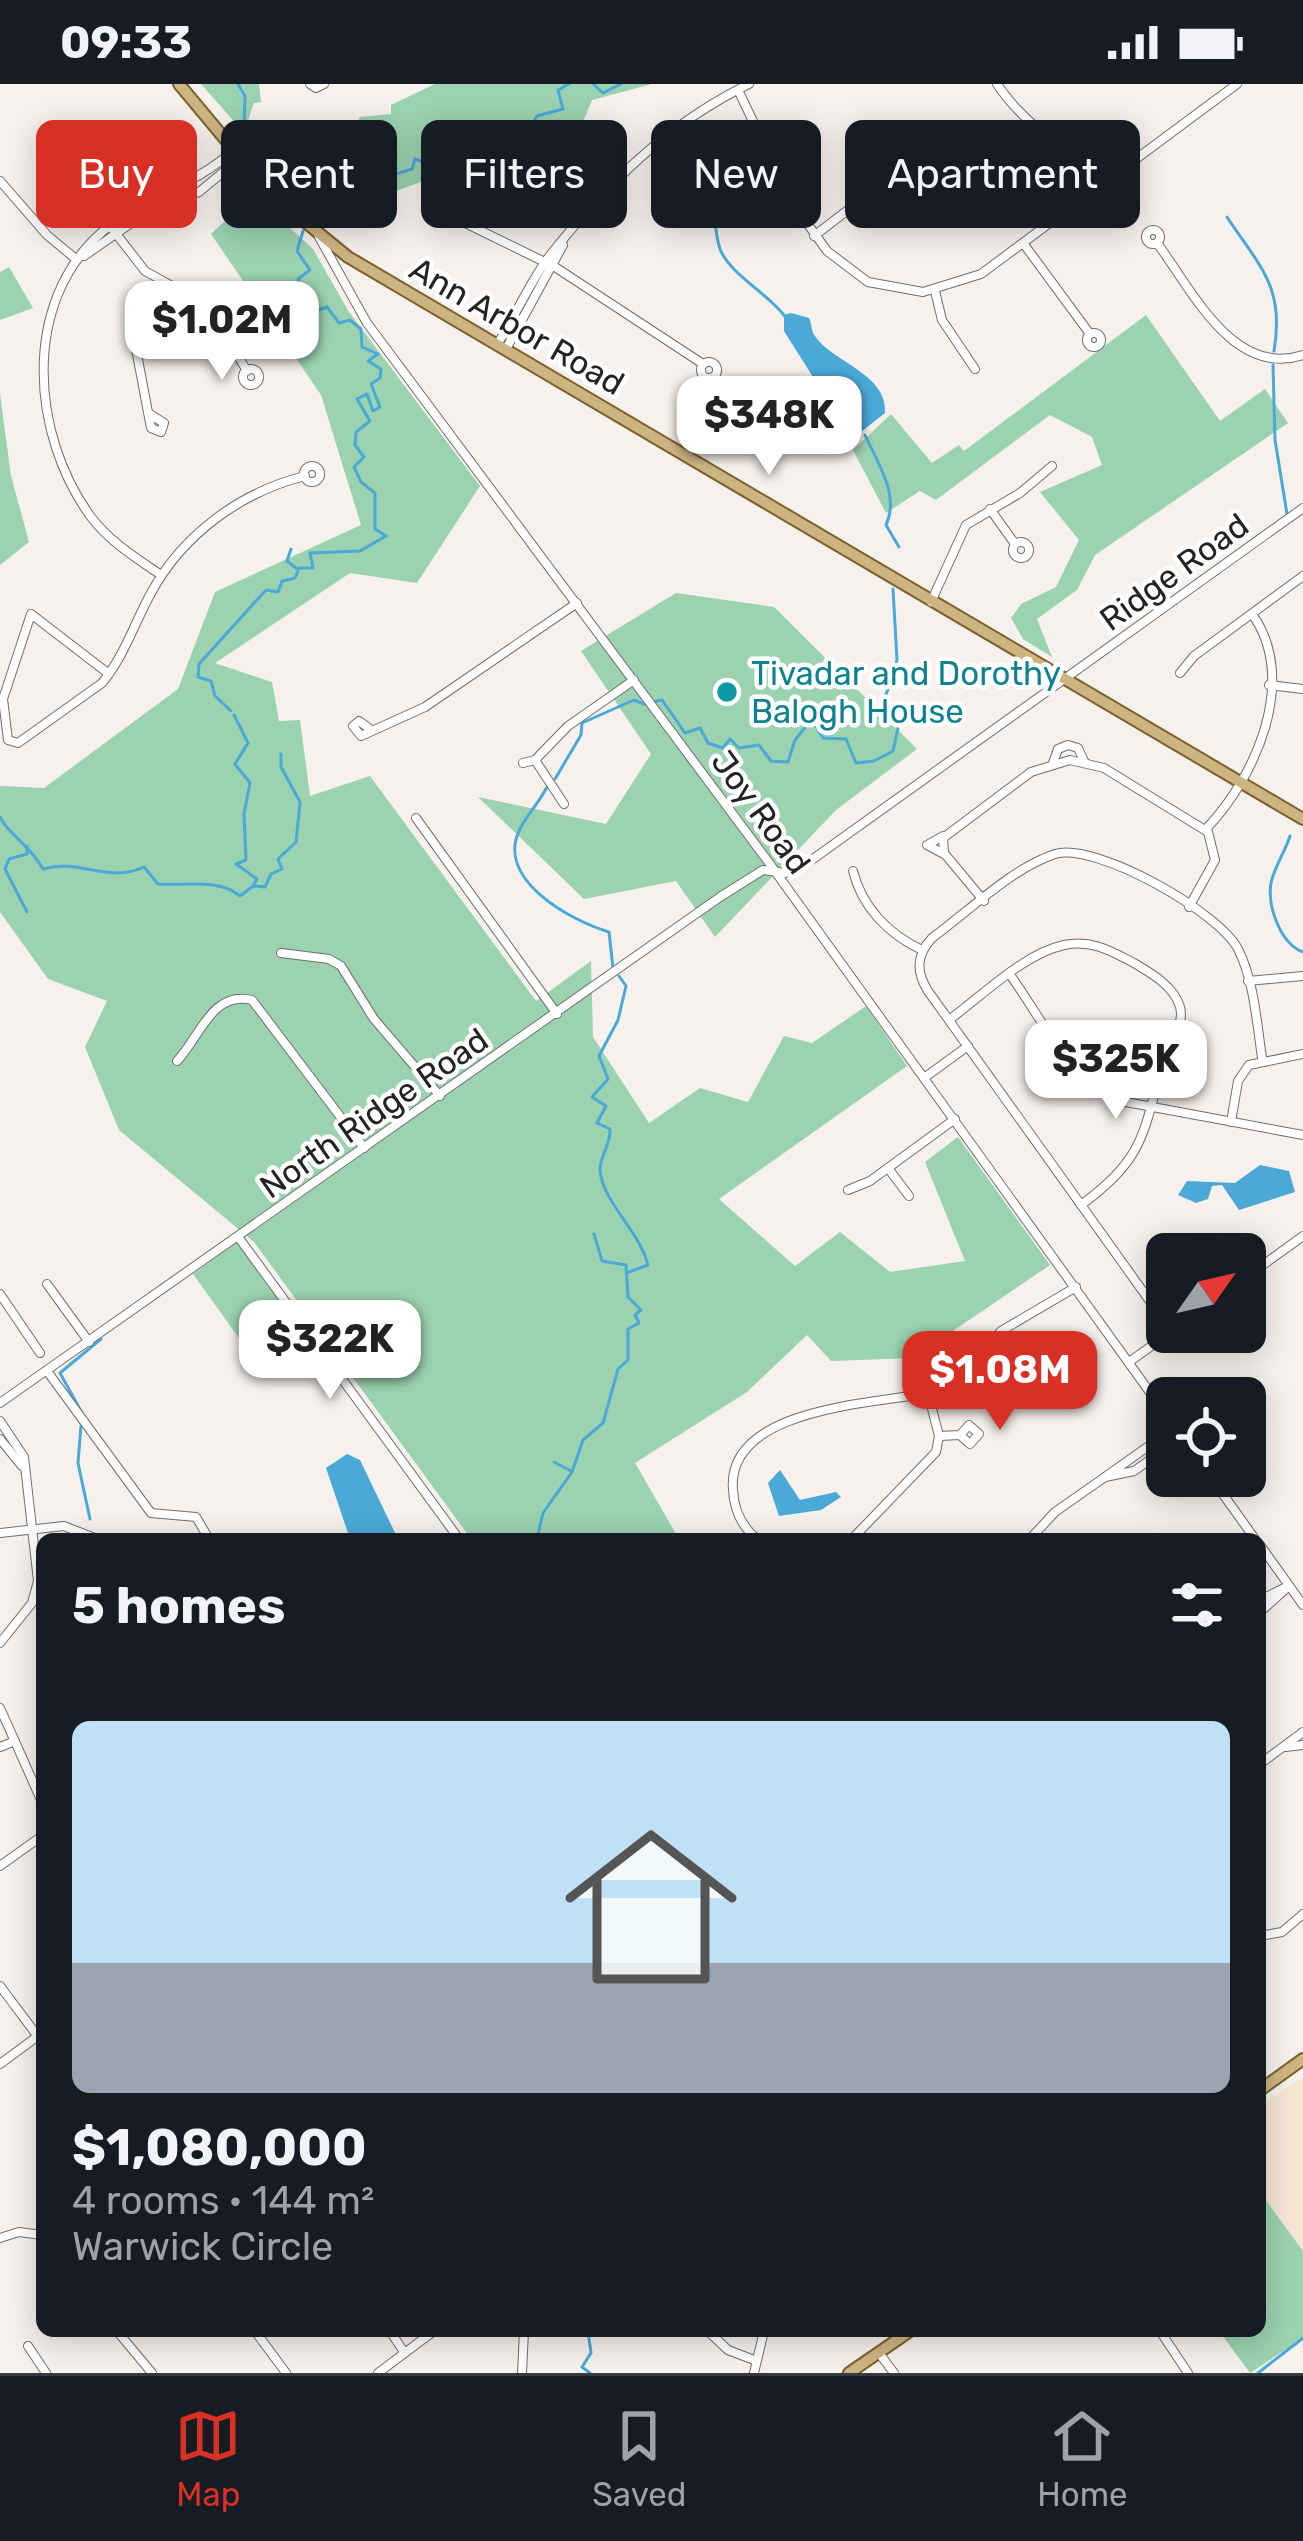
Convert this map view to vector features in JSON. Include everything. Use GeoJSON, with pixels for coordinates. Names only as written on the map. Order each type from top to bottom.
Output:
{"type":"FeatureCollection","features":[{"type":"Feature","properties":{"kind":"main road","name":"Ann Arbor Road"},"geometry":{"type":"LineString","coordinates":[[179,84],[221,136]]}},
{"type":"Feature","properties":{"kind":"main road","name":"Ann Arbor Road"},"geometry":{"type":"LineString","coordinates":[[311,228],[931,602],[1303,819]]}},
{"type":"Feature","properties":{"kind":"main road"},"geometry":{"type":"LineString","coordinates":[[1266,2086],[1303,2060]]}},
{"type":"Feature","properties":{"kind":"main road"},"geometry":{"type":"LineString","coordinates":[[849,2373],[902,2337]]}},
{"type":"Feature","properties":{"kind":"street"},"geometry":{"type":"LineString","coordinates":[[310,84],[324,84]]}},
{"type":"Feature","properties":{"kind":"street"},"geometry":{"type":"LineString","coordinates":[[502,346],[563,243],[644,152],[749,84]]}},
{"type":"Feature","properties":{"kind":"street"},"geometry":{"type":"LineString","coordinates":[[997,84],[1031,120]]}},
{"type":"Feature","properties":{"kind":"street"},"geometry":{"type":"LineString","coordinates":[[1140,156],[1238,84]]}},
{"type":"Feature","properties":{"kind":"street"},"geometry":{"type":"LineString","coordinates":[[738,90],[814,236],[839,264],[868,282],[902,291],[934,291],[975,277],[1043,228]]}},
{"type":"Feature","properties":{"kind":"street"},"geometry":{"type":"LineString","coordinates":[[161,575],[109,538],[81,501],[59,452],[43,336],[55,295],[77,260],[113,230],[199,192],[221,170]]}},
{"type":"Feature","properties":{"kind":"street"},"geometry":{"type":"LineString","coordinates":[[0,181],[46,236],[77,260]]}},
{"type":"Feature","properties":{"kind":"street"},"geometry":{"type":"LineString","coordinates":[[814,236],[845,212]]}},
{"type":"Feature","properties":{"kind":"street"},"geometry":{"type":"LineString","coordinates":[[475,228],[550,264],[704,364]]}},
{"type":"Feature","properties":{"kind":"street"},"geometry":{"type":"LineString","coordinates":[[113,230],[145,271],[208,306],[247,370]]}},
{"type":"Feature","properties":{"kind":"street","name":"Joy Road"},"geometry":{"type":"LineString","coordinates":[[319,236],[368,323],[776,873],[1146,1386]]}},
{"type":"Feature","properties":{"kind":"street"},"geometry":{"type":"LineString","coordinates":[[1023,243],[1090,334]]}},
{"type":"Feature","properties":{"kind":"street"},"geometry":{"type":"LineString","coordinates":[[1157,243],[1244,351],[1270,360],[1303,355]]}},
{"type":"Feature","properties":{"kind":"street"},"geometry":{"type":"LineString","coordinates":[[148,413],[136,349],[144,330],[182,289]]}},
{"type":"Feature","properties":{"kind":"street"},"geometry":{"type":"LineString","coordinates":[[934,291],[942,320],[975,369]]}},
{"type":"Feature","properties":{"kind":"street"},"geometry":{"type":"LineString","coordinates":[[931,602],[962,531],[1020,494],[1052,466]]}},
{"type":"Feature","properties":{"kind":"street"},"geometry":{"type":"LineString","coordinates":[[110,674],[31,614],[3,699],[12,744],[88,696],[110,674],[161,575],[221,514],[268,488],[305,476]]}},
{"type":"Feature","properties":{"kind":"street","name":"Ridge Road"},"geometry":{"type":"LineString","coordinates":[[776,873],[806,864],[1303,508]]}},
{"type":"Feature","properties":{"kind":"street"},"geometry":{"type":"LineString","coordinates":[[991,509],[1015,544]]}},
{"type":"Feature","properties":{"kind":"street"},"geometry":{"type":"LineString","coordinates":[[1180,673],[1193,656],[1303,576]]}},
{"type":"Feature","properties":{"kind":"street"},"geometry":{"type":"LineString","coordinates":[[370,728],[400,722],[425,707],[577,603]]}},
{"type":"Feature","properties":{"kind":"street"},"geometry":{"type":"LineString","coordinates":[[1206,829],[1242,783],[1262,739],[1270,645],[1252,614]]}},
{"type":"Feature","properties":{"kind":"street"},"geometry":{"type":"LineString","coordinates":[[523,763],[535,760],[568,726],[634,680]]}},
{"type":"Feature","properties":{"kind":"street"},"geometry":{"type":"LineString","coordinates":[[1269,685],[1303,689]]}},
{"type":"Feature","properties":{"kind":"street"},"geometry":{"type":"LineString","coordinates":[[1053,763],[1058,749],[1068,745],[1078,748],[1084,761]]}},
{"type":"Feature","properties":{"kind":"street"},"geometry":{"type":"LineString","coordinates":[[535,760],[564,804]]}},
{"type":"Feature","properties":{"kind":"street"},"geometry":{"type":"LineString","coordinates":[[984,901],[944,853],[944,836],[1053,763],[1084,761],[1206,829],[1215,844],[1215,860],[1190,907]]}},
{"type":"Feature","properties":{"kind":"street"},"geometry":{"type":"LineString","coordinates":[[416,818],[557,1014]]}},
{"type":"Feature","properties":{"kind":"street"},"geometry":{"type":"LineString","coordinates":[[1146,1296],[921,978],[922,950],[1042,860],[1077,851],[1108,859],[1190,907],[1231,938],[1248,981],[1262,1058]]}},
{"type":"Feature","properties":{"kind":"street","name":"North Ridge Road"},"geometry":{"type":"LineString","coordinates":[[0,1403],[720,897],[764,870],[776,873]]}},
{"type":"Feature","properties":{"kind":"street"},"geometry":{"type":"LineString","coordinates":[[853,871],[857,888],[888,929],[922,950]]}},
{"type":"Feature","properties":{"kind":"street"},"geometry":{"type":"LineString","coordinates":[[949,1020],[1045,952],[1082,943],[1110,950],[1162,982],[1178,1003],[1180,1017],[1154,1108],[1132,1161],[1081,1205]]}},
{"type":"Feature","properties":{"kind":"street"},"geometry":{"type":"LineString","coordinates":[[281,953],[329,959],[341,966],[374,1019],[440,1096]]}},
{"type":"Feature","properties":{"kind":"street"},"geometry":{"type":"LineString","coordinates":[[1011,976],[1102,1093],[1154,1108],[1303,1135]]}},
{"type":"Feature","properties":{"kind":"street"},"geometry":{"type":"LineString","coordinates":[[1248,981],[1303,976]]}},
{"type":"Feature","properties":{"kind":"street"},"geometry":{"type":"LineString","coordinates":[[177,1061],[220,1004],[235,998],[252,1000],[364,1148]]}},
{"type":"Feature","properties":{"kind":"street"},"geometry":{"type":"LineString","coordinates":[[1065,1051],[1084,1037]]}},
{"type":"Feature","properties":{"kind":"street"},"geometry":{"type":"LineString","coordinates":[[924,1078],[968,1046]]}},
{"type":"Feature","properties":{"kind":"street"},"geometry":{"type":"LineString","coordinates":[[1231,1122],[1241,1075],[1262,1058],[1303,1054]]}},
{"type":"Feature","properties":{"kind":"street"},"geometry":{"type":"LineString","coordinates":[[848,1190],[888,1168],[955,1119]]}},
{"type":"Feature","properties":{"kind":"street"},"geometry":{"type":"LineString","coordinates":[[888,1168],[909,1196]]}},
{"type":"Feature","properties":{"kind":"street"},"geometry":{"type":"LineString","coordinates":[[1266,1263],[1303,1236]]}},
{"type":"Feature","properties":{"kind":"street"},"geometry":{"type":"LineString","coordinates":[[239,1238],[455,1533]]}},
{"type":"Feature","properties":{"kind":"street"},"geometry":{"type":"LineString","coordinates":[[47,1284],[89,1342]]}},
{"type":"Feature","properties":{"kind":"street"},"geometry":{"type":"LineString","coordinates":[[931,1405],[938,1400],[939,1387],[975,1361],[1001,1331],[1076,1287]]}},
{"type":"Feature","properties":{"kind":"street"},"geometry":{"type":"LineString","coordinates":[[0,1294],[40,1353]]}},
{"type":"Feature","properties":{"kind":"street"},"geometry":{"type":"LineString","coordinates":[[1129,1362],[1146,1348]]}},
{"type":"Feature","properties":{"kind":"street"},"geometry":{"type":"LineString","coordinates":[[47,1371],[151,1514],[196,1517],[205,1533]]}},
{"type":"Feature","properties":{"kind":"street"},"geometry":{"type":"LineString","coordinates":[[916,1395],[922,1382],[939,1387]]}},
{"type":"Feature","properties":{"kind":"street"},"geometry":{"type":"LineString","coordinates":[[753,1533],[736,1509],[732,1479],[737,1463],[758,1438],[823,1409],[916,1395],[931,1405],[939,1436],[928,1465],[904,1481],[857,1533]]}},
{"type":"Feature","properties":{"kind":"street"},"geometry":{"type":"LineString","coordinates":[[0,1421],[24,1457],[35,1594],[0,1643]]}},
{"type":"Feature","properties":{"kind":"street"},"geometry":{"type":"LineString","coordinates":[[939,1436],[959,1435]]}},
{"type":"Feature","properties":{"kind":"street"},"geometry":{"type":"LineString","coordinates":[[0,1439],[23,1467]]}},
{"type":"Feature","properties":{"kind":"street"},"geometry":{"type":"LineString","coordinates":[[1035,1533],[1054,1511],[1146,1447]]}},
{"type":"Feature","properties":{"kind":"street"},"geometry":{"type":"LineString","coordinates":[[1106,1477],[1134,1471],[1146,1463]]}},
{"type":"Feature","properties":{"kind":"street"},"geometry":{"type":"LineString","coordinates":[[1225,1497],[1251,1533]]}},
{"type":"Feature","properties":{"kind":"street"},"geometry":{"type":"LineString","coordinates":[[0,1533],[72,1527],[84,1533]]}},
{"type":"Feature","properties":{"kind":"street"},"geometry":{"type":"LineString","coordinates":[[1266,1553],[1303,1605]]}},
{"type":"Feature","properties":{"kind":"street"},"geometry":{"type":"LineString","coordinates":[[1266,1597],[1289,1586]]}},
{"type":"Feature","properties":{"kind":"street"},"geometry":{"type":"LineString","coordinates":[[1266,1607],[1289,1586]]}},
{"type":"Feature","properties":{"kind":"street"},"geometry":{"type":"LineString","coordinates":[[0,1708],[36,1788]]}},
{"type":"Feature","properties":{"kind":"street"},"geometry":{"type":"LineString","coordinates":[[1266,1760],[1302,1739]]}},
{"type":"Feature","properties":{"kind":"street"},"geometry":{"type":"LineString","coordinates":[[0,1747],[15,1741]]}},
{"type":"Feature","properties":{"kind":"street"},"geometry":{"type":"LineString","coordinates":[[0,1866],[36,1840]]}},
{"type":"Feature","properties":{"kind":"street"},"geometry":{"type":"LineString","coordinates":[[1266,1935],[1282,1932],[1303,1914]]}},
{"type":"Feature","properties":{"kind":"street"},"geometry":{"type":"LineString","coordinates":[[0,1986],[36,2031]]}},
{"type":"Feature","properties":{"kind":"street"},"geometry":{"type":"LineString","coordinates":[[0,2065],[36,2040]]}},
{"type":"Feature","properties":{"kind":"street"},"geometry":{"type":"LineString","coordinates":[[0,2238],[19,2232],[36,2234]]}},
{"type":"Feature","properties":{"kind":"street"},"geometry":{"type":"LineString","coordinates":[[121,2337],[152,2373]]}},
{"type":"Feature","properties":{"kind":"street"},"geometry":{"type":"LineString","coordinates":[[259,2337],[286,2373]]}},
{"type":"Feature","properties":{"kind":"street"},"geometry":{"type":"LineString","coordinates":[[393,2337],[404,2352]]}},
{"type":"Feature","properties":{"kind":"street"},"geometry":{"type":"LineString","coordinates":[[378,2373],[425,2337]]}},
{"type":"Feature","properties":{"kind":"street"},"geometry":{"type":"LineString","coordinates":[[522,2373],[524,2337]]}},
{"type":"Feature","properties":{"kind":"street"},"geometry":{"type":"LineString","coordinates":[[715,2337],[728,2350],[754,2360]]}},
{"type":"Feature","properties":{"kind":"street"},"geometry":{"type":"LineString","coordinates":[[754,2373],[762,2337]]}},
{"type":"Feature","properties":{"kind":"street"},"geometry":{"type":"LineString","coordinates":[[1164,2337],[1188,2373]]}},
{"type":"Feature","properties":{"kind":"street"},"geometry":{"type":"LineString","coordinates":[[28,2346],[46,2373]]}},
{"type":"Feature","properties":{"kind":"street"},"geometry":{"type":"LineString","coordinates":[[879,2353],[894,2373]]}},
{"type":"Feature","properties":{"kind":"shaded area"},"geometry":{"type":"Polygon","coordinates":[[[1303,2077],[1303,2251],[1266,2200],[1266,2102],[1303,2077]]]}},
{"type":"Feature","properties":{"kind":"green space"},"geometry":{"type":"Polygon","coordinates":[[[201,84],[259,84],[261,102],[254,103],[248,120],[233,120],[201,84]]]}},
{"type":"Feature","properties":{"kind":"green space"},"geometry":{"type":"Polygon","coordinates":[[[435,84],[652,84],[592,100],[584,120],[421,120],[421,182],[397,191],[397,120],[358,120],[391,114],[391,105],[435,84]]]}},
{"type":"Feature","properties":{"kind":"green space"},"geometry":{"type":"Polygon","coordinates":[[[221,224],[290,228],[313,249],[349,312],[480,486],[417,583],[350,573],[215,663],[272,682],[279,721],[300,720],[310,796],[370,776],[536,1001],[591,961],[593,1037],[649,1123],[700,1088],[748,1102],[784,1036],[812,1043],[866,1006],[907,1066],[719,1199],[795,1266],[840,1232],[890,1272],[965,1261],[925,1162],[958,1137],[1050,1265],[913,1358],[831,1361],[807,1335],[747,1392],[635,1463],[676,1533],[467,1533],[254,1242],[119,1130],[85,1047],[107,1001],[48,979],[0,912],[0,786],[44,788],[178,689],[215,592],[361,525],[321,395],[211,234],[221,224]]]}},
{"type":"Feature","properties":{"kind":"green space"},"geometry":{"type":"Polygon","coordinates":[[[9,267],[33,308],[0,320],[0,272],[9,267]]]}},
{"type":"Feature","properties":{"kind":"green space"},"geometry":{"type":"Polygon","coordinates":[[[1146,315],[1220,421],[1265,389],[1288,423],[1095,555],[1077,590],[1037,619],[1052,657],[1023,639],[1011,618],[1021,604],[1056,587],[1079,540],[1040,492],[1102,465],[1092,437],[1050,415],[936,500],[920,491],[886,513],[853,450],[891,414],[932,463],[959,445],[964,451],[1146,315]]]}},
{"type":"Feature","properties":{"kind":"green space"},"geometry":{"type":"Polygon","coordinates":[[[0,394],[11,476],[29,542],[0,565],[0,394]]]}},
{"type":"Feature","properties":{"kind":"green space"},"geometry":{"type":"Polygon","coordinates":[[[676,593],[774,607],[917,749],[836,810],[715,937],[676,881],[584,899],[478,797],[606,824],[651,754],[581,651],[676,593]]]}},
{"type":"Feature","properties":{"kind":"green space"},"geometry":{"type":"Polygon","coordinates":[[[239,1241],[294,1320],[249,1352],[193,1274],[239,1241]]]}},
{"type":"Feature","properties":{"kind":"green space"},"geometry":{"type":"Polygon","coordinates":[[[1266,2200],[1303,2251],[1303,2338],[1250,2373],[1223,2337],[1266,2337],[1266,2200]]]}},
{"type":"Feature","properties":{"kind":"water"},"geometry":{"type":"Polygon","coordinates":[[[784,315],[809,318],[823,345],[869,378],[884,400],[885,413],[852,439],[784,331],[784,315]]]}},
{"type":"Feature","properties":{"kind":"water"},"geometry":{"type":"Polygon","coordinates":[[[1260,1165],[1289,1171],[1295,1192],[1239,1210],[1222,1185],[1212,1186],[1208,1199],[1196,1203],[1178,1195],[1187,1181],[1235,1183],[1260,1165]]]}},
{"type":"Feature","properties":{"kind":"water"},"geometry":{"type":"Polygon","coordinates":[[[347,1454],[360,1460],[395,1533],[348,1533],[326,1468],[347,1454]]]}},
{"type":"Feature","properties":{"kind":"water"},"geometry":{"type":"Polygon","coordinates":[[[780,1470],[800,1500],[836,1492],[841,1497],[821,1510],[779,1516],[768,1483],[780,1470]]]}},
{"type":"Feature","properties":{"kind":"waterway"},"geometry":{"type":"LineString","coordinates":[[238,84],[245,96],[244,120]]}},
{"type":"Feature","properties":{"kind":"waterway"},"geometry":{"type":"LineString","coordinates":[[397,174],[412,169],[415,159],[430,164],[447,151],[453,156],[465,149],[486,150],[489,140],[505,134],[517,139],[518,123],[527,132],[537,116],[563,109],[558,90],[569,84]]}},
{"type":"Feature","properties":{"kind":"waterway"},"geometry":{"type":"LineString","coordinates":[[593,84],[603,93],[621,84]]}},
{"type":"Feature","properties":{"kind":"waterway"},"geometry":{"type":"LineString","coordinates":[[1227,217],[1273,294],[1274,351]]}},
{"type":"Feature","properties":{"kind":"waterway"},"geometry":{"type":"LineString","coordinates":[[716,228],[725,259],[786,318]]}},
{"type":"Feature","properties":{"kind":"waterway"},"geometry":{"type":"LineString","coordinates":[[231,711],[215,696],[211,681],[198,677],[199,664],[266,590],[278,592],[282,581],[295,578],[299,568],[313,568],[310,553],[360,551],[386,536],[375,529],[375,493],[361,482],[354,467],[364,457],[355,445],[356,432],[370,421],[357,399],[367,394],[373,411],[380,407],[371,384],[380,378],[381,369],[368,361],[378,354],[362,347],[361,329],[350,320],[339,323],[327,307],[310,313],[303,309],[298,279],[310,270],[297,251],[303,231]]}},
{"type":"Feature","properties":{"kind":"waterway"},"geometry":{"type":"LineString","coordinates":[[1273,365],[1275,440],[1287,514]]}},
{"type":"Feature","properties":{"kind":"waterway"},"geometry":{"type":"LineString","coordinates":[[865,435],[886,480],[890,502],[886,525],[899,547]]}},
{"type":"Feature","properties":{"kind":"waterway"},"geometry":{"type":"LineString","coordinates":[[291,549],[287,561],[296,568]]}},
{"type":"Feature","properties":{"kind":"waterway"},"geometry":{"type":"LineString","coordinates":[[739,748],[759,745],[771,761],[788,762],[795,740],[812,719],[823,738],[846,739],[856,763],[874,761],[893,751],[898,728],[884,701],[897,660],[893,589]]}},
{"type":"Feature","properties":{"kind":"waterway"},"geometry":{"type":"LineString","coordinates":[[555,779],[581,735],[582,723],[634,700],[644,704],[662,700],[685,733],[700,728],[708,743],[723,748],[730,739],[737,746]]}},
{"type":"Feature","properties":{"kind":"waterway"},"geometry":{"type":"LineString","coordinates":[[234,715],[248,743],[235,764],[250,783],[244,814],[246,860],[236,864],[257,879],[254,884]]}},
{"type":"Feature","properties":{"kind":"waterway"},"geometry":{"type":"LineString","coordinates":[[0,817],[43,869],[69,866],[118,873],[144,867],[158,884],[212,885],[240,896],[253,886],[265,887],[271,874],[282,869],[278,859],[296,842],[300,802],[281,767],[281,754]]}},
{"type":"Feature","properties":{"kind":"waterway"},"geometry":{"type":"LineString","coordinates":[[547,787],[521,827],[515,846],[517,864],[526,880],[557,908],[609,932],[613,968]]}},
{"type":"Feature","properties":{"kind":"waterway"},"geometry":{"type":"LineString","coordinates":[[1290,836],[1272,877],[1271,903],[1282,933],[1303,952]]}},
{"type":"Feature","properties":{"kind":"waterway"},"geometry":{"type":"LineString","coordinates":[[27,846],[27,854],[9,859],[5,869],[27,912]]}},
{"type":"Feature","properties":{"kind":"waterway"},"geometry":{"type":"LineString","coordinates":[[619,976],[626,986],[618,1020],[599,1056],[608,1079],[592,1097],[606,1106],[597,1123],[610,1129],[600,1166],[603,1183],[648,1265],[629,1272]]}},
{"type":"Feature","properties":{"kind":"waterway"},"geometry":{"type":"LineString","coordinates":[[538,1533],[543,1513],[572,1472],[583,1440],[603,1423],[618,1369],[628,1360],[628,1329],[639,1323],[635,1315],[641,1310],[628,1297],[626,1265],[602,1261],[594,1234]]}},
{"type":"Feature","properties":{"kind":"waterway"},"geometry":{"type":"LineString","coordinates":[[82,1413],[60,1373],[101,1339]]}},
{"type":"Feature","properties":{"kind":"waterway"},"geometry":{"type":"LineString","coordinates":[[81,1426],[78,1463],[90,1519]]}},
{"type":"Feature","properties":{"kind":"waterway"},"geometry":{"type":"LineString","coordinates":[[554,1462],[571,1471]]}},
{"type":"Feature","properties":{"kind":"waterway"},"geometry":{"type":"LineString","coordinates":[[589,2337],[591,2353],[582,2367],[590,2373]]}},
{"type":"Feature","properties":{"kind":"waterway"},"geometry":{"type":"LineString","coordinates":[[1258,2373],[1303,2338]]}},
{"type":"Feature","properties":{"kind":"place","name":"Tivadar and Dorothy Balogh House"},"geometry":{"type":"Point","coordinates":[727,692]}}]}
